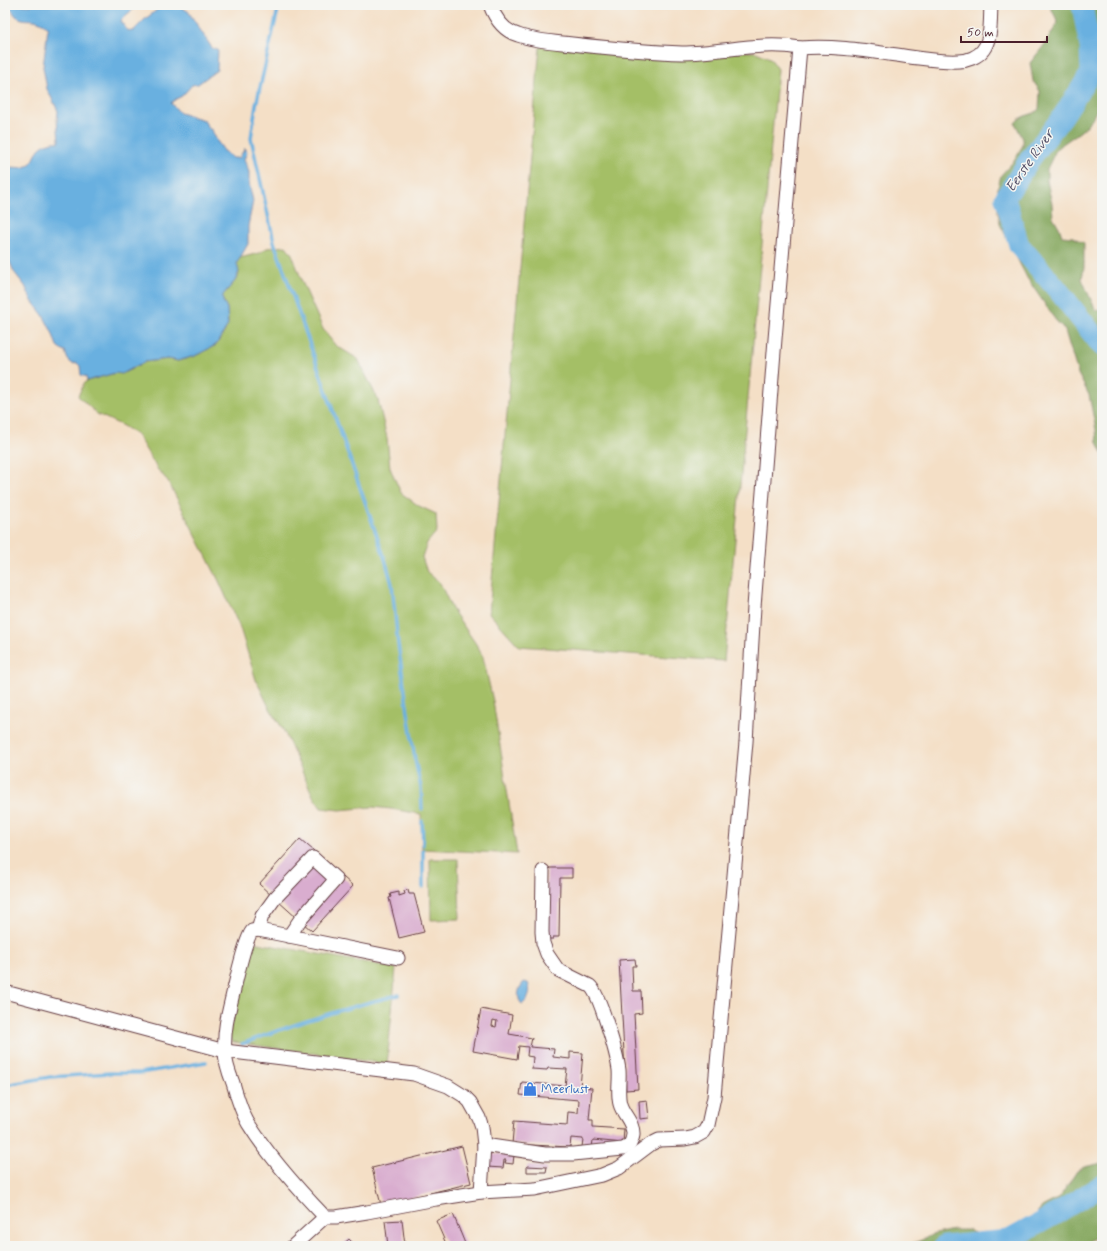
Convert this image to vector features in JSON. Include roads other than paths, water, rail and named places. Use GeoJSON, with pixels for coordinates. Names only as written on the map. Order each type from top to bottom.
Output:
{"type":"FeatureCollection","features":[{"type":"Feature","properties":{"kind":"street"},"geometry":{"type":"LineString","coordinates":[[490,5],[502,26],[517,35],[608,48],[682,53],[758,46],[800,48],[816,47],[850,49],[928,59],[960,61],[971,58],[979,54],[984,49],[988,38],[991,5]]}},
{"type":"Feature","properties":{"kind":"street"},"geometry":{"type":"LineString","coordinates":[[398,958],[258,930],[252,931],[248,937],[225,1025],[225,1052],[228,1070],[239,1103],[248,1123],[272,1157],[301,1192],[325,1216],[336,1217],[359,1214],[436,1198],[481,1192],[535,1188],[602,1175],[619,1168],[651,1144],[660,1140],[695,1137],[704,1132],[708,1125],[714,1097],[746,742],[754,607],[800,48]]}},
{"type":"Feature","properties":{"kind":"street"},"geometry":{"type":"LineString","coordinates":[[258,930],[262,916],[275,898],[313,858],[336,879],[300,920],[289,936]]}},
{"type":"Feature","properties":{"kind":"street"},"geometry":{"type":"LineString","coordinates":[[484,1145],[546,1154],[573,1154],[623,1149],[632,1142],[633,1133],[630,1122],[620,1105],[619,1071],[616,1052],[600,1001],[594,989],[590,986],[558,970],[547,954],[543,943],[543,872]]}},
{"type":"Feature","properties":{"kind":"street"},"geometry":{"type":"LineString","coordinates":[[5,992],[225,1052],[414,1074],[448,1086],[464,1096],[475,1110],[482,1127],[484,1145],[481,1192]]}},
{"type":"Feature","properties":{"kind":"street"},"geometry":{"type":"LineString","coordinates":[[293,1246],[325,1216]]}},
{"type":"Feature","properties":{"kind":"water"},"geometry":{"type":"Polygon","coordinates":[[[8,5],[137,5],[121,21],[127,30],[133,31],[163,5],[177,6],[188,11],[212,48],[218,50],[217,70],[198,84],[192,85],[182,96],[171,103],[180,113],[204,120],[208,127],[212,130],[217,141],[225,152],[233,158],[239,158],[245,148],[247,153],[244,159],[249,172],[249,183],[253,201],[248,226],[248,244],[237,263],[239,272],[235,281],[223,295],[223,301],[227,308],[228,325],[216,345],[195,356],[178,361],[168,359],[144,362],[122,374],[115,373],[87,381],[86,377],[81,375],[80,366],[77,363],[73,364],[69,361],[65,351],[57,346],[52,332],[43,315],[32,301],[25,286],[14,272],[5,255],[5,169],[27,166],[31,163],[41,147],[51,142],[59,142],[57,120],[58,111],[47,89],[43,67],[48,28],[39,21],[24,19],[16,16],[8,5]]]}},
{"type":"Feature","properties":{"kind":"water"},"geometry":{"type":"Polygon","coordinates":[[[524,982],[528,983],[530,992],[527,1000],[522,1004],[518,993],[524,982]]]}},
{"type":"Feature","properties":{"kind":"waterway"},"geometry":{"type":"LineString","coordinates":[[279,5],[256,105],[251,138],[274,242],[385,559],[392,584],[398,644],[415,760],[421,788],[422,809]]}},
{"type":"Feature","properties":{"kind":"waterway","name":"Eerste River"},"geometry":{"type":"LineString","coordinates":[[1082,5],[1090,47],[1091,73],[1063,116],[1030,159],[1005,198],[1019,245],[1058,290],[1102,346]]}},
{"type":"Feature","properties":{"kind":"waterway"},"geometry":{"type":"LineString","coordinates":[[422,821],[423,845]]}},
{"type":"Feature","properties":{"kind":"waterway"},"geometry":{"type":"LineString","coordinates":[[423,850],[423,887]]}},
{"type":"Feature","properties":{"kind":"waterway"},"geometry":{"type":"LineString","coordinates":[[242,1044],[319,1017],[398,995]]}},
{"type":"Feature","properties":{"kind":"waterway"},"geometry":{"type":"LineString","coordinates":[[5,1085],[50,1077],[110,1073],[140,1073],[206,1062]]}},
{"type":"Feature","properties":{"kind":"waterway","name":"Eerste River"},"geometry":{"type":"LineString","coordinates":[[944,1246],[1009,1240],[1054,1215],[1102,1185]]}},
{"type":"Feature","properties":{"kind":"place","name":"Meerlust"},"geometry":{"type":"Point","coordinates":[530,1089]}}]}
